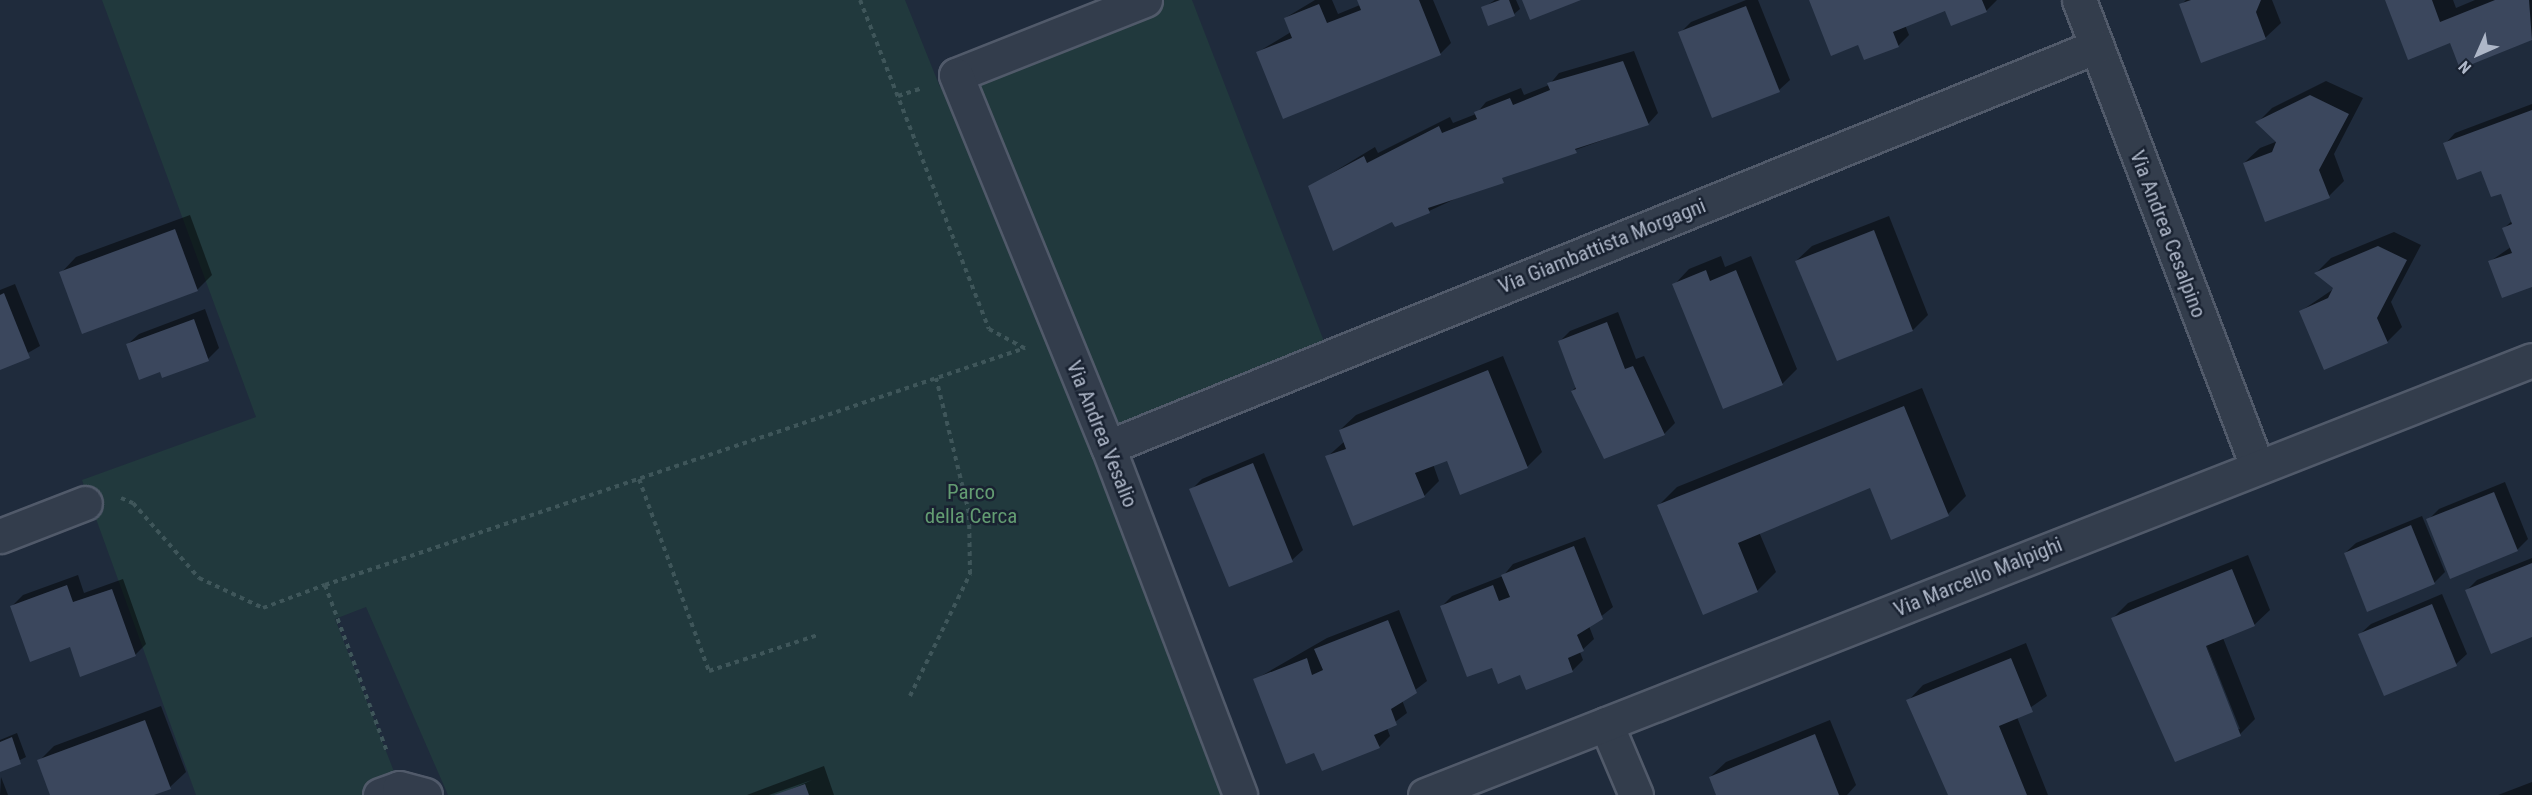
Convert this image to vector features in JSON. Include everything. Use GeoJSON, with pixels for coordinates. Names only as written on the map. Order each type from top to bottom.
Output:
{"type":"FeatureCollection","features":[{"type":"Feature","properties":{"kind":"street","name":"Via Andrea Vesalio"},"geometry":{"type":"LineString","coordinates":[[1145,0],[956,75],[1108,447],[1240,795]]}},
{"type":"Feature","properties":{"kind":"street","name":"Via Andrea Cesalpino"},"geometry":{"type":"LineString","coordinates":[[2079,0],[2257,467]]}},
{"type":"Feature","properties":{"kind":"street","name":"Via Giambattista Morgagni"},"geometry":{"type":"LineString","coordinates":[[1108,447],[2097,46]]}},
{"type":"Feature","properties":{"kind":"street","name":"Via Marcello Malpighi"},"geometry":{"type":"LineString","coordinates":[[1425,795],[2532,360]]}},
{"type":"Feature","properties":{"kind":"street"},"geometry":{"type":"LineString","coordinates":[[0,536],[85,503]]}},
{"type":"Feature","properties":{"kind":"street"},"geometry":{"type":"LineString","coordinates":[[1606,724],[1636,795]]}},
{"type":"Feature","properties":{"kind":"path"},"geometry":{"type":"LineString","coordinates":[[860,0],[989,329]]}},
{"type":"Feature","properties":{"kind":"path"},"geometry":{"type":"LineString","coordinates":[[85,503],[105,492],[133,503],[199,578],[263,608],[1025,348]]}},
{"type":"Feature","properties":{"kind":"path"},"geometry":{"type":"LineString","coordinates":[[910,696],[970,574],[969,513],[936,378]]}},
{"type":"Feature","properties":{"kind":"path"},"geometry":{"type":"LineString","coordinates":[[639,478],[709,671],[818,635]]}},
{"type":"Feature","properties":{"kind":"path"},"geometry":{"type":"LineString","coordinates":[[325,585],[402,793]]}},
{"type":"Feature","properties":{"kind":"green space","name":"Parco della Cerca"},"geometry":{"type":"Polygon","coordinates":[[[102,0],[905,0],[940,87],[1165,0],[1192,0],[1332,362],[1115,447],[1249,795],[448,795],[366,607],[335,619],[398,782],[362,795],[196,795],[82,480],[256,417],[102,0]]]}},
{"type":"Feature","properties":{"kind":"building"},"geometry":{"type":"Polygon","coordinates":[[[1357,0],[1419,0],[1441,55],[1283,119],[1256,52],[1292,38],[1284,18],[1319,4],[1327,23],[1361,10],[1357,0]]]}},
{"type":"Feature","properties":{"kind":"building"},"geometry":{"type":"Polygon","coordinates":[[[1500,0],[1509,0],[1515,16],[1488,26],[1481,7],[1500,0]]]}},
{"type":"Feature","properties":{"kind":"building"},"geometry":{"type":"Polygon","coordinates":[[[1522,0],[1581,0],[1530,20],[1522,0]]]}},
{"type":"Feature","properties":{"kind":"building"},"geometry":{"type":"Polygon","coordinates":[[[1809,0],[1982,0],[1987,12],[1951,26],[1945,11],[1893,32],[1899,47],[1864,60],[1858,45],[1831,56],[1809,0]]]}},
{"type":"Feature","properties":{"kind":"building"},"geometry":{"type":"Polygon","coordinates":[[[2191,0],[2261,0],[2256,12],[2266,39],[2201,63],[2179,4],[2191,0]]]}},
{"type":"Feature","properties":{"kind":"building"},"geometry":{"type":"Polygon","coordinates":[[[2385,0],[2432,0],[2440,22],[2495,0],[2529,0],[2532,40],[2460,69],[2450,43],[2408,60],[2385,0]]]}},
{"type":"Feature","properties":{"kind":"building"},"geometry":{"type":"Polygon","coordinates":[[[1746,6],[1780,92],[1712,118],[1678,32],[1746,6]]]}},
{"type":"Feature","properties":{"kind":"building"},"geometry":{"type":"Polygon","coordinates":[[[1623,61],[1649,125],[1575,149],[1577,153],[1502,178],[1504,183],[1428,208],[1430,213],[1395,227],[1392,222],[1333,251],[1308,186],[1364,156],[1367,163],[1439,126],[1442,133],[1477,119],[1474,112],[1510,98],[1513,105],[1550,90],[1547,83],[1623,61]]]}},
{"type":"Feature","properties":{"kind":"building"},"geometry":{"type":"Polygon","coordinates":[[[2310,95],[2349,114],[2319,170],[2330,198],[2265,222],[2243,163],[2272,152],[2276,142],[2255,122],[2310,95]]]}},
{"type":"Feature","properties":{"kind":"building"},"geometry":{"type":"Polygon","coordinates":[[[2532,110],[2532,287],[2502,298],[2488,261],[2512,253],[2502,228],[2512,224],[2501,194],[2491,197],[2481,171],[2457,180],[2443,143],[2532,110]]]}},
{"type":"Feature","properties":{"kind":"building"},"geometry":{"type":"Polygon","coordinates":[[[175,229],[198,291],[82,334],[59,272],[175,229]]]}},
{"type":"Feature","properties":{"kind":"building"},"geometry":{"type":"Polygon","coordinates":[[[1874,230],[1913,331],[1837,361],[1795,261],[1874,230]]]}},
{"type":"Feature","properties":{"kind":"building"},"geometry":{"type":"Polygon","coordinates":[[[2378,246],[2407,260],[2377,318],[2388,343],[2324,370],[2299,311],[2328,298],[2333,288],[2314,273],[2378,246]]]}},
{"type":"Feature","properties":{"kind":"building"},"geometry":{"type":"Polygon","coordinates":[[[1706,270],[1710,281],[1736,270],[1783,385],[1723,409],[1672,284],[1706,270]]]}},
{"type":"Feature","properties":{"kind":"building"},"geometry":{"type":"Polygon","coordinates":[[[4,293],[30,358],[0,370],[0,295],[4,293]]]}},
{"type":"Feature","properties":{"kind":"building"},"geometry":{"type":"Polygon","coordinates":[[[194,319],[209,361],[162,378],[160,372],[139,380],[126,344],[194,319]]]}},
{"type":"Feature","properties":{"kind":"building"},"geometry":{"type":"Polygon","coordinates":[[[1607,322],[1625,369],[1633,366],[1665,435],[1604,459],[1571,391],[1576,389],[1558,341],[1607,322]]]}},
{"type":"Feature","properties":{"kind":"building"},"geometry":{"type":"Polygon","coordinates":[[[1488,370],[1528,468],[1460,495],[1447,461],[1415,473],[1425,497],[1353,526],[1325,456],[1346,449],[1339,430],[1488,370]]]}},
{"type":"Feature","properties":{"kind":"building"},"geometry":{"type":"Polygon","coordinates":[[[1904,406],[1949,516],[1891,540],[1870,488],[1738,543],[1758,592],[1703,615],[1657,505],[1904,406]]]}},
{"type":"Feature","properties":{"kind":"building"},"geometry":{"type":"Polygon","coordinates":[[[1253,463],[1293,562],[1229,587],[1189,489],[1253,463]]]}},
{"type":"Feature","properties":{"kind":"building"},"geometry":{"type":"Polygon","coordinates":[[[2494,492],[2518,551],[2450,579],[2426,519],[2494,492]]]}},
{"type":"Feature","properties":{"kind":"building"},"geometry":{"type":"Polygon","coordinates":[[[2411,525],[2435,584],[2367,612],[2344,553],[2411,525]]]}},
{"type":"Feature","properties":{"kind":"building"},"geometry":{"type":"Polygon","coordinates":[[[1574,546],[1603,619],[1577,635],[1584,651],[1568,658],[1573,672],[1526,690],[1520,675],[1498,684],[1492,668],[1467,677],[1440,606],[1493,585],[1499,601],[1510,597],[1501,575],[1574,546]]]}},
{"type":"Feature","properties":{"kind":"building"},"geometry":{"type":"Polygon","coordinates":[[[2532,563],[2532,637],[2491,654],[2465,590],[2532,563]]]}},
{"type":"Feature","properties":{"kind":"building"},"geometry":{"type":"Polygon","coordinates":[[[2232,569],[2255,626],[2206,646],[2241,736],[2175,762],[2111,618],[2232,569]]]}},
{"type":"Feature","properties":{"kind":"building"},"geometry":{"type":"Polygon","coordinates":[[[67,585],[73,602],[112,589],[136,656],[80,677],[70,647],[30,662],[10,606],[67,585]]]}},
{"type":"Feature","properties":{"kind":"building"},"geometry":{"type":"Polygon","coordinates":[[[2432,604],[2457,666],[2384,696],[2358,634],[2432,604]]]}},
{"type":"Feature","properties":{"kind":"building"},"geometry":{"type":"Polygon","coordinates":[[[1388,620],[1417,693],[1391,709],[1397,725],[1374,735],[1380,748],[1322,771],[1314,753],[1286,764],[1253,679],[1307,658],[1312,675],[1323,670],[1314,649],[1388,620]]]}},
{"type":"Feature","properties":{"kind":"building"},"geometry":{"type":"Polygon","coordinates":[[[2011,658],[2033,712],[1999,726],[2027,795],[1948,795],[1906,700],[2011,658]]]}},
{"type":"Feature","properties":{"kind":"building"},"geometry":{"type":"Polygon","coordinates":[[[145,720],[171,789],[154,795],[50,795],[37,760],[145,720]]]}},
{"type":"Feature","properties":{"kind":"building"},"geometry":{"type":"Polygon","coordinates":[[[1815,734],[1839,795],[1716,795],[1709,777],[1815,734]]]}},
{"type":"Feature","properties":{"kind":"building"},"geometry":{"type":"Polygon","coordinates":[[[12,737],[21,764],[0,772],[0,742],[12,737]]]}},
{"type":"Feature","properties":{"kind":"building"},"geometry":{"type":"Polygon","coordinates":[[[805,784],[809,795],[774,795],[805,784]]]}}]}
